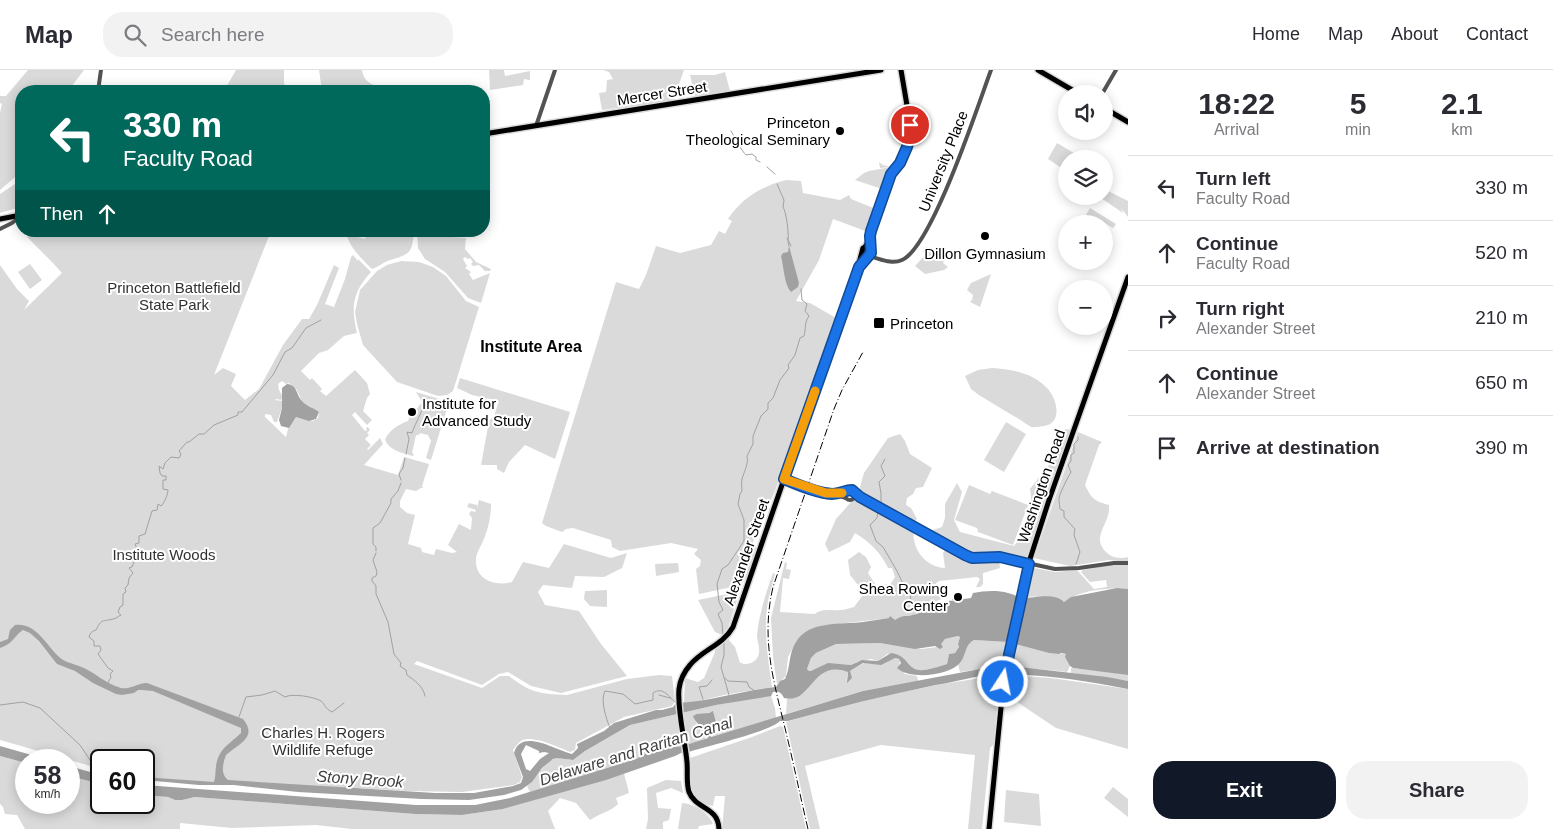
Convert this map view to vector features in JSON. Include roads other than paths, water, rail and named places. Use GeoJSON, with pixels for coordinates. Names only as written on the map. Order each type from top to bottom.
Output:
{"type":"FeatureCollection","features":[{"type":"Feature","properties":{"kind":"main road","name":"Mercer Street"},"geometry":{"type":"LineString","coordinates":[[490,133],[881,70]]}},
{"type":"Feature","properties":{"kind":"main road","name":"Alexander Street"},"geometry":{"type":"LineString","coordinates":[[719,829],[718,821],[713,814],[696,803],[690,794],[681,716],[680,687],[685,671],[696,658],[720,642],[734,626],[859,267],[863,249],[870,236],[891,174],[900,163],[911,134],[901,70]]}},
{"type":"Feature","properties":{"kind":"main road"},"geometry":{"type":"LineString","coordinates":[[1038,70],[1064,85]]}},
{"type":"Feature","properties":{"kind":"main road"},"geometry":{"type":"LineString","coordinates":[[1113,113],[1128,122]]}},
{"type":"Feature","properties":{"kind":"main road","name":"Alexander Street"},"geometry":{"type":"LineString","coordinates":[[859,267],[870,253],[870,236]]}},
{"type":"Feature","properties":{"kind":"main road"},"geometry":{"type":"LineString","coordinates":[[868,246],[870,253],[863,255],[863,249],[868,246]]}},
{"type":"Feature","properties":{"kind":"main road","name":"Washington Road"},"geometry":{"type":"LineString","coordinates":[[988,829],[1005,670],[1029,564],[1048,500],[1128,277]]}},
{"type":"Feature","properties":{"kind":"street"},"geometry":{"type":"LineString","coordinates":[[99,85],[101,70]]}},
{"type":"Feature","properties":{"kind":"street"},"geometry":{"type":"LineString","coordinates":[[536,126],[555,70]]}},
{"type":"Feature","properties":{"kind":"street","name":"University Place"},"geometry":{"type":"LineString","coordinates":[[870,253],[895,262],[907,257],[915,248],[936,213],[947,189],[990,70]]}},
{"type":"Feature","properties":{"kind":"street"},"geometry":{"type":"LineString","coordinates":[[1107,85],[1116,70]]}},
{"type":"Feature","properties":{"kind":"street"},"geometry":{"type":"LineString","coordinates":[[4,218],[9,225]]}},
{"type":"Feature","properties":{"kind":"street"},"geometry":{"type":"LineString","coordinates":[[0,229],[4,218]]}},
{"type":"Feature","properties":{"kind":"street"},"geometry":{"type":"LineString","coordinates":[[0,229],[9,225],[15,219]]}},
{"type":"Feature","properties":{"kind":"street"},"geometry":{"type":"LineString","coordinates":[[784,479],[849,500],[854,496]]}},
{"type":"Feature","properties":{"kind":"street"},"geometry":{"type":"LineString","coordinates":[[832,494],[850,489],[854,496],[863,499],[972,558],[1000,557],[1062,570],[1128,563]]}},
{"type":"Feature","properties":{"kind":"street"},"geometry":{"type":"LineString","coordinates":[[846,491],[846,498]]}},
{"type":"Feature","properties":{"kind":"waterway"},"geometry":{"type":"LineString","coordinates":[[731,131],[745,154],[752,154],[760,162]]}},
{"type":"Feature","properties":{"kind":"waterway"},"geometry":{"type":"LineString","coordinates":[[767,167],[775,174]]}},
{"type":"Feature","properties":{"kind":"waterway"},"geometry":{"type":"LineString","coordinates":[[777,184],[784,200],[783,207],[787,220],[789,246]]}},
{"type":"Feature","properties":{"kind":"waterway"},"geometry":{"type":"LineString","coordinates":[[787,238],[791,246]]}},
{"type":"Feature","properties":{"kind":"waterway"},"geometry":{"type":"LineString","coordinates":[[723,637],[722,623],[718,614],[723,610],[719,602],[717,584],[722,569],[728,565],[744,541],[744,520],[738,504],[747,465],[747,456],[753,444],[753,436],[761,416],[768,409],[768,403],[773,398],[780,380],[789,368],[788,365],[795,355],[800,338],[804,336],[809,316],[805,311],[807,304],[802,300],[801,289]]}},
{"type":"Feature","properties":{"kind":"waterway"},"geometry":{"type":"LineString","coordinates":[[108,683],[111,677],[110,674],[113,671],[108,668],[98,654],[101,650],[100,646],[94,646],[94,641],[89,637],[101,622],[115,619],[121,615],[118,612],[123,605],[123,594],[126,592],[125,588],[133,573],[129,568],[137,561],[135,557],[137,553],[135,551],[137,549],[135,544],[139,543],[139,536],[145,534],[152,511],[157,510],[158,504],[162,505],[167,494],[168,490],[163,489],[163,480],[166,480],[166,476],[162,476],[159,466],[163,469],[165,463],[171,457],[179,458],[181,454],[179,451],[187,442],[199,434],[204,434],[214,425],[238,415],[238,412],[242,412],[273,375],[285,352],[292,348],[306,328],[321,320]]}},
{"type":"Feature","properties":{"kind":"waterway"},"geometry":{"type":"LineString","coordinates":[[406,454],[409,439],[407,432],[412,433],[425,398]]}},
{"type":"Feature","properties":{"kind":"waterway"},"geometry":{"type":"LineString","coordinates":[[1076,564],[1080,552],[1074,535],[1075,529],[1064,517],[1064,511],[1060,509],[1059,498],[1071,472],[1068,465],[1071,461],[1071,455],[1074,453],[1074,444],[1078,437]]}},
{"type":"Feature","properties":{"kind":"waterway"},"geometry":{"type":"LineString","coordinates":[[401,480],[399,474],[403,468],[405,458]]}},
{"type":"Feature","properties":{"kind":"waterway"},"geometry":{"type":"LineString","coordinates":[[881,504],[879,482],[885,476],[881,466],[885,459]]}},
{"type":"Feature","properties":{"kind":"waterway"},"geometry":{"type":"LineString","coordinates":[[376,551],[376,547],[373,544],[373,528],[380,523],[401,483]]}},
{"type":"Feature","properties":{"kind":"waterway"},"geometry":{"type":"LineString","coordinates":[[878,510],[877,518],[870,525],[876,541],[883,547],[905,588],[910,593],[911,601],[919,614]]}},
{"type":"Feature","properties":{"kind":"waterway"},"geometry":{"type":"LineString","coordinates":[[376,553],[373,560],[377,572],[372,581],[376,586],[376,594],[388,622],[394,654],[401,663],[400,666],[421,687],[425,696]]}},
{"type":"Feature","properties":{"kind":"waterway"},"geometry":{"type":"LineString","coordinates":[[724,641],[724,655],[721,667],[729,695]]}},
{"type":"Feature","properties":{"kind":"waterway"},"geometry":{"type":"LineString","coordinates":[[725,678],[728,681],[747,682],[749,687],[755,691]]}},
{"type":"Feature","properties":{"kind":"waterway"},"geometry":{"type":"LineString","coordinates":[[703,699],[699,687],[707,686],[712,680]]}},
{"type":"Feature","properties":{"kind":"waterway"},"geometry":{"type":"LineString","coordinates":[[239,717],[246,697],[275,691],[285,697],[298,695],[321,701],[332,712],[344,703]]}},
{"type":"Feature","properties":{"kind":"waterway"},"geometry":{"type":"LineString","coordinates":[[610,728],[603,704],[605,691],[623,694],[635,704],[653,700],[653,693],[660,691],[666,693],[676,703]]}},
{"type":"Feature","properties":{"kind":"waterway"},"geometry":{"type":"LineString","coordinates":[[659,695],[670,698]]}},
{"type":"Feature","properties":{"kind":"waterway"},"geometry":{"type":"LineString","coordinates":[[0,705],[23,702],[40,708],[80,745],[90,760]]}},
{"type":"Feature","properties":{"kind":"railway"},"geometry":{"type":"LineString","coordinates":[[808,829],[770,658],[768,641],[770,606],[773,587],[834,409],[863,352]]}},
{"type":"Feature","properties":{"kind":"place","name":"Princeton Theological Seminary"},"geometry":{"type":"Point","coordinates":[840,131]}},
{"type":"Feature","properties":{"kind":"place","name":"Dillon Gymnasium"},"geometry":{"type":"Point","coordinates":[985,236]}},
{"type":"Feature","properties":{"kind":"place","name":"Princeton"},"geometry":{"type":"Point","coordinates":[879,323]}},
{"type":"Feature","properties":{"kind":"place","name":"Institute for Advanced Study"},"geometry":{"type":"Point","coordinates":[412,412]}},
{"type":"Feature","properties":{"kind":"place","name":"Shea Rowing Center"},"geometry":{"type":"Point","coordinates":[958,597]}},
{"type":"Feature","properties":{"kind":"district","name":"Institute Area"},"geometry":{"type":"Point","coordinates":[531,346]}},
{"type":"Feature","properties":{"kind":"park label","name":"Princeton Battlefield State Park"},"geometry":{"type":"Point","coordinates":[174,296]}},
{"type":"Feature","properties":{"kind":"park label","name":"Institute Woods"},"geometry":{"type":"Point","coordinates":[164,554]}},
{"type":"Feature","properties":{"kind":"park label","name":"Charles H. Rogers Wildlife Refuge"},"geometry":{"type":"Point","coordinates":[323,740]}},
{"type":"Feature","properties":{"kind":"water label","name":"Delaware and Raritan Canal"},"geometry":{"type":"Point","coordinates":[636,751]}},
{"type":"Feature","properties":{"kind":"water label","name":"Stony Brook"},"geometry":{"type":"Point","coordinates":[360,779]}}]}
